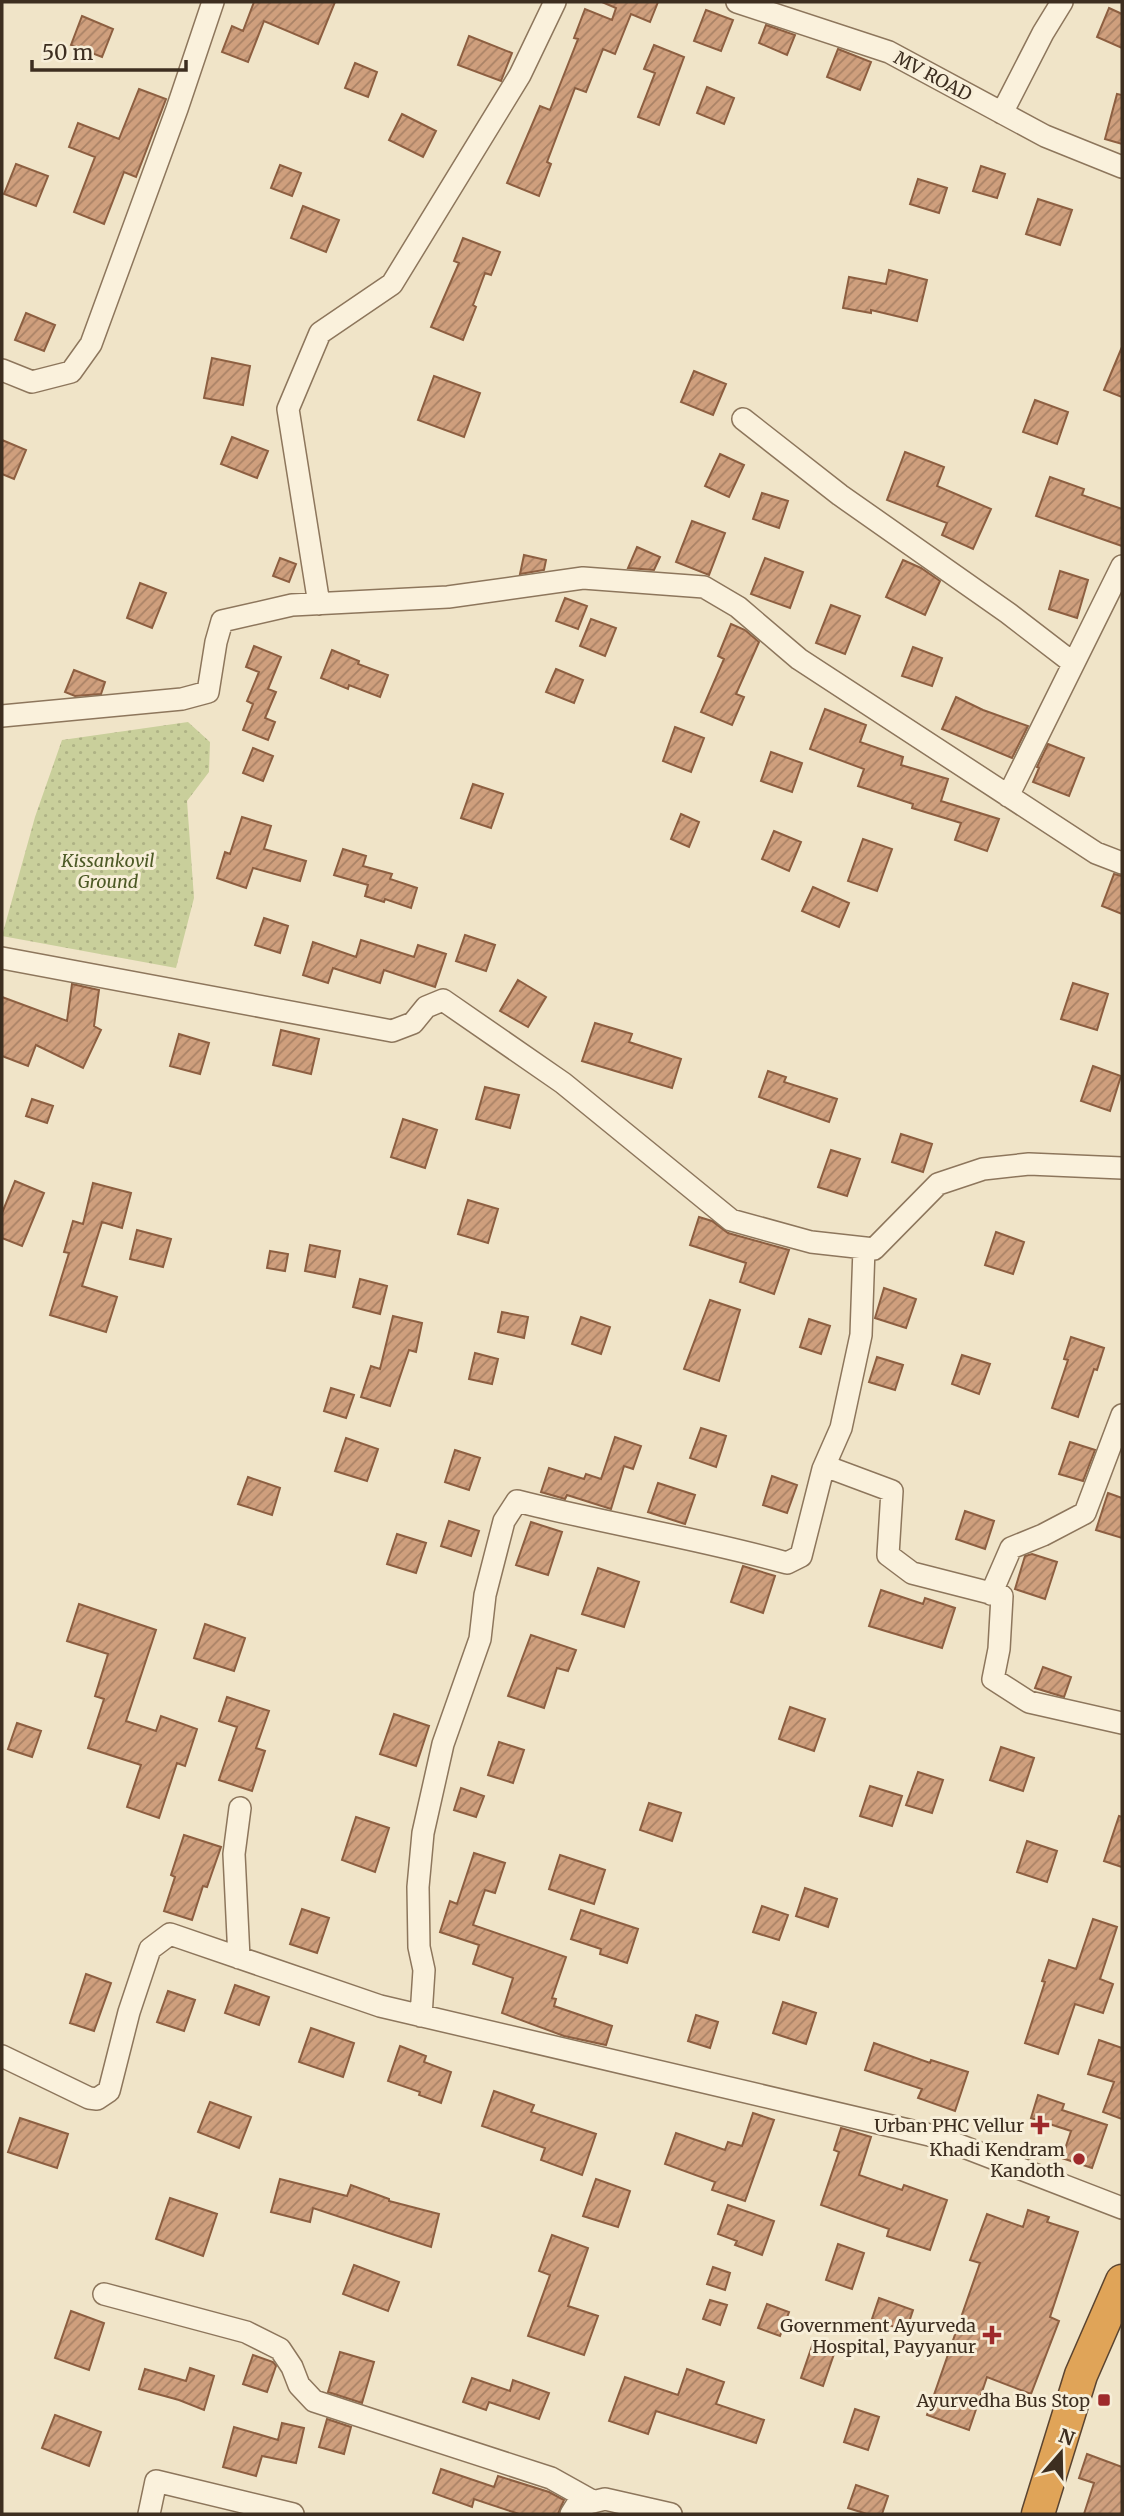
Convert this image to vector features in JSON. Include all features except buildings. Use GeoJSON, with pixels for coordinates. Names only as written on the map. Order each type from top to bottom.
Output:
{"type":"FeatureCollection","features":[{"type":"Feature","properties":{"kind":"highway"},"geometry":{"type":"LineString","coordinates":[[1038,2514],[1081,2375],[1122,2281]]}},
{"type":"Feature","properties":{"kind":"street"},"geometry":{"type":"LineString","coordinates":[[2,370],[32,382],[71,372],[91,344],[213,2]]}},
{"type":"Feature","properties":{"kind":"street"},"geometry":{"type":"LineString","coordinates":[[319,604],[288,409],[320,332],[392,284],[520,75],[555,2]]}},
{"type":"Feature","properties":{"kind":"street","name":"MV ROAD"},"geometry":{"type":"LineString","coordinates":[[737,2],[888,52],[1045,136],[1122,167]]}},
{"type":"Feature","properties":{"kind":"street"},"geometry":{"type":"LineString","coordinates":[[1002,113],[1062,2]]}},
{"type":"Feature","properties":{"kind":"street"},"geometry":{"type":"LineString","coordinates":[[743,419],[840,495],[1008,613],[1073,663]]}},
{"type":"Feature","properties":{"kind":"street"},"geometry":{"type":"LineString","coordinates":[[1008,796],[1122,566]]}},
{"type":"Feature","properties":{"kind":"street"},"geometry":{"type":"LineString","coordinates":[[2,716],[182,699],[208,692],[222,621],[292,606],[448,597],[583,578],[704,587],[738,607],[799,659],[1096,853],[1122,863]]}},
{"type":"Feature","properties":{"kind":"street"},"geometry":{"type":"LineString","coordinates":[[2,958],[392,1031],[413,1023],[426,1007],[443,1000],[563,1083],[731,1220],[811,1242],[874,1249],[938,1184],[984,1169],[1029,1164],[1122,1168]]}},
{"type":"Feature","properties":{"kind":"street"},"geometry":{"type":"LineString","coordinates":[[421,2016],[424,1970],[419,1947],[418,1887],[423,1833],[443,1744],[480,1639],[485,1595],[504,1521],[517,1501],[597,1521],[721,1545],[786,1563],[801,1556],[825,1466],[841,1428],[861,1335],[864,1248]]}},
{"type":"Feature","properties":{"kind":"street"},"geometry":{"type":"LineString","coordinates":[[991,1594],[1011,1548],[1085,1513],[1122,1415]]}},
{"type":"Feature","properties":{"kind":"street"},"geometry":{"type":"LineString","coordinates":[[825,1466],[892,1491],[888,1555],[912,1573],[1002,1596],[999,1649],[993,1679],[1029,1702],[1122,1723]]}},
{"type":"Feature","properties":{"kind":"street"},"geometry":{"type":"LineString","coordinates":[[239,1958],[234,1854],[240,1808]]}},
{"type":"Feature","properties":{"kind":"street"},"geometry":{"type":"LineString","coordinates":[[2,2056],[89,2098],[97,2099],[109,2091],[129,2012],[150,1949],[170,1934],[380,2006],[938,2137],[1122,2208]]}},
{"type":"Feature","properties":{"kind":"street"},"geometry":{"type":"LineString","coordinates":[[104,2294],[246,2332],[280,2349],[292,2367],[299,2385],[314,2401],[551,2478],[594,2502]]}},
{"type":"Feature","properties":{"kind":"street"},"geometry":{"type":"LineString","coordinates":[[149,2514],[156,2481],[293,2514]]}},
{"type":"Feature","properties":{"kind":"street"},"geometry":{"type":"LineString","coordinates":[[571,2514],[576,2507],[605,2499],[671,2514]]}},
{"type":"Feature","properties":{"kind":"green space","name":"Kissankovil Ground"},"geometry":{"type":"Polygon","coordinates":[[[188,722],[210,742],[209,772],[187,801],[194,898],[176,968],[2,936],[35,817],[62,740],[188,722]]]}},
{"type":"Feature","properties":{"kind":"place","name":"Urban PHC Vellur"},"geometry":{"type":"Point","coordinates":[1040,2125]}},
{"type":"Feature","properties":{"kind":"place","name":"Khadi Kendram Kandoth"},"geometry":{"type":"Point","coordinates":[1079,2159]}},
{"type":"Feature","properties":{"kind":"place","name":"Government Ayurveda Hospital, Payyanur"},"geometry":{"type":"Point","coordinates":[992,2335]}},
{"type":"Feature","properties":{"kind":"place","name":"Ayurvedha Bus Stop"},"geometry":{"type":"Point","coordinates":[1104,2400]}}]}
